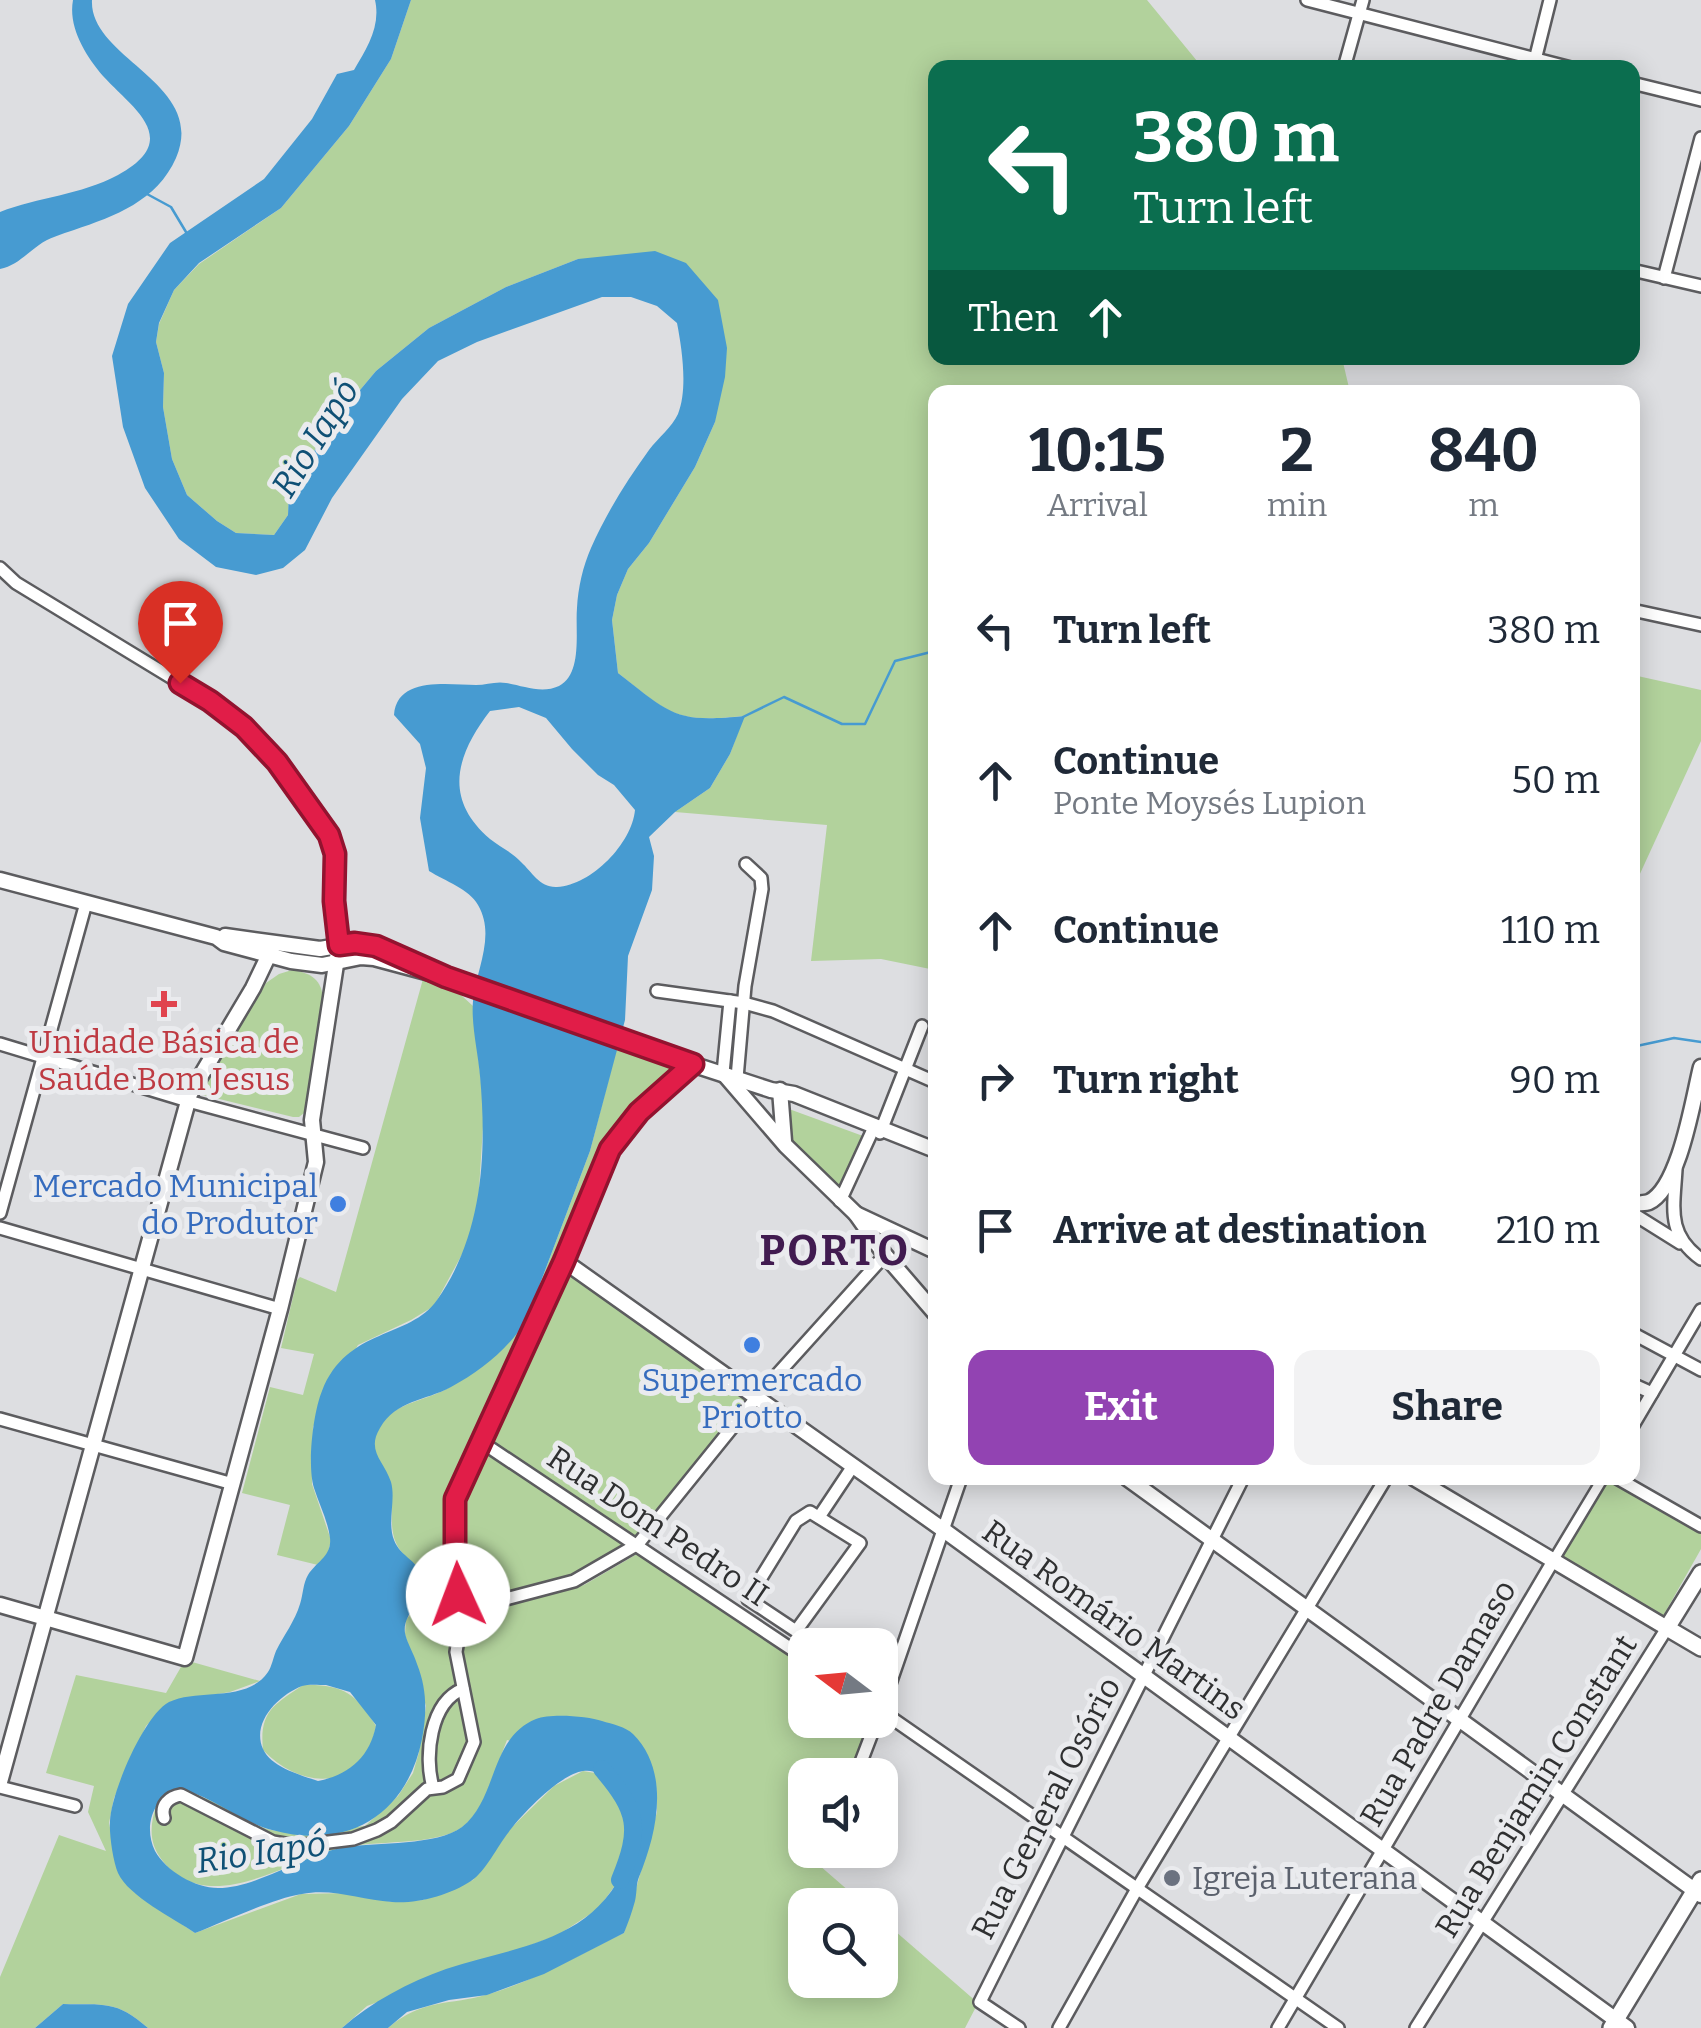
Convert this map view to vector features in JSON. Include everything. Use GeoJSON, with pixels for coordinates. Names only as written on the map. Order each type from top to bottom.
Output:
{"type":"FeatureCollection","features":[{"type":"Feature","properties":{"kind":"main road","name":"Rua Benjamin Constant"},"geometry":{"type":"LineString","coordinates":[[1667,1628],[1701,1573]]}},
{"type":"Feature","properties":{"kind":"main road"},"geometry":{"type":"LineString","coordinates":[[1667,1628],[1701,1648]]}},
{"type":"Feature","properties":{"kind":"main road"},"geometry":{"type":"LineString","coordinates":[[1618,2025],[1699,1888]]}},
{"type":"Feature","properties":{"kind":"street"},"geometry":{"type":"LineString","coordinates":[[1308,0],[1361,6],[1525,60]]}},
{"type":"Feature","properties":{"kind":"street"},"geometry":{"type":"LineString","coordinates":[[1535,60],[1550,0]]}},
{"type":"Feature","properties":{"kind":"street"},"geometry":{"type":"LineString","coordinates":[[1346,60],[1361,6]]}},
{"type":"Feature","properties":{"kind":"street"},"geometry":{"type":"LineString","coordinates":[[1640,85],[1701,100]]}},
{"type":"Feature","properties":{"kind":"street"},"geometry":{"type":"LineString","coordinates":[[1664,278],[1701,138]]}},
{"type":"Feature","properties":{"kind":"street"},"geometry":{"type":"LineString","coordinates":[[1640,272],[1701,286]]}},
{"type":"Feature","properties":{"kind":"street"},"geometry":{"type":"LineString","coordinates":[[0,568],[16,583],[210,701],[244,727],[277,762],[329,835],[335,854],[334,901],[339,945],[315,1101],[316,1162],[185,1658],[0,1605]]}},
{"type":"Feature","properties":{"kind":"street"},"geometry":{"type":"LineString","coordinates":[[1640,612],[1701,626]]}},
{"type":"Feature","properties":{"kind":"street"},"geometry":{"type":"LineString","coordinates":[[730,1075],[762,889],[762,878],[746,864]]}},
{"type":"Feature","properties":{"kind":"street"},"geometry":{"type":"LineString","coordinates":[[0,880],[216,937],[224,943],[277,951],[322,965],[374,958],[446,977],[928,1147]]}},
{"type":"Feature","properties":{"kind":"street"},"geometry":{"type":"LineString","coordinates":[[0,1213],[86,903]]}},
{"type":"Feature","properties":{"kind":"street"},"geometry":{"type":"LineString","coordinates":[[277,951],[355,943],[376,946],[446,977]]}},
{"type":"Feature","properties":{"kind":"street"},"geometry":{"type":"LineString","coordinates":[[75,1806],[0,1785],[188,1101],[198,1077],[253,988],[264,981],[277,951]]}},
{"type":"Feature","properties":{"kind":"street"},"geometry":{"type":"LineString","coordinates":[[657,991],[773,1011],[928,1079]]}},
{"type":"Feature","properties":{"kind":"street"},"geometry":{"type":"LineString","coordinates":[[730,1002],[730,1075],[752,1106],[786,1146],[856,1214],[881,1231],[928,1248]]}},
{"type":"Feature","properties":{"kind":"street"},"geometry":{"type":"LineString","coordinates":[[840,1201],[880,1130],[922,1026]]}},
{"type":"Feature","properties":{"kind":"street"},"geometry":{"type":"LineString","coordinates":[[0,1044],[188,1101],[364,1148]]}},
{"type":"Feature","properties":{"kind":"street"},"geometry":{"type":"LineString","coordinates":[[693,1064],[639,1112],[610,1149],[564,1261],[480,1441],[455,1499],[458,1595],[479,1606],[494,1603],[584,1577],[638,1544],[756,1398],[885,1256]]}},
{"type":"Feature","properties":{"kind":"street"},"geometry":{"type":"LineString","coordinates":[[1640,1203],[1650,1202],[1663,1189],[1676,1164],[1701,1067]]}},
{"type":"Feature","properties":{"kind":"street"},"geometry":{"type":"LineString","coordinates":[[752,1106],[758,1093],[774,1091]]}},
{"type":"Feature","properties":{"kind":"street"},"geometry":{"type":"LineString","coordinates":[[774,1091],[786,1146]]}},
{"type":"Feature","properties":{"kind":"street"},"geometry":{"type":"LineString","coordinates":[[1676,1164],[1675,1229],[1684,1246]]}},
{"type":"Feature","properties":{"kind":"street"},"geometry":{"type":"LineString","coordinates":[[1640,1218],[1701,1258]]}},
{"type":"Feature","properties":{"kind":"street"},"geometry":{"type":"LineString","coordinates":[[0,1228],[280,1310]]}},
{"type":"Feature","properties":{"kind":"street"},"geometry":{"type":"LineString","coordinates":[[881,1231],[885,1256],[928,1305]]}},
{"type":"Feature","properties":{"kind":"street","name":"Rua Romário Martins"},"geometry":{"type":"LineString","coordinates":[[564,1261],[1144,1675],[1618,2025]]}},
{"type":"Feature","properties":{"kind":"street"},"geometry":{"type":"LineString","coordinates":[[1640,1413],[1701,1310]]}},
{"type":"Feature","properties":{"kind":"street"},"geometry":{"type":"LineString","coordinates":[[1640,1337],[1701,1370]]}},
{"type":"Feature","properties":{"kind":"street"},"geometry":{"type":"LineString","coordinates":[[1640,1388],[1652,1393]]}},
{"type":"Feature","properties":{"kind":"street"},"geometry":{"type":"LineString","coordinates":[[0,1419],[233,1484]]}},
{"type":"Feature","properties":{"kind":"street","name":"Rua Dom Pedro II"},"geometry":{"type":"LineString","coordinates":[[480,1441],[788,1646]]}},
{"type":"Feature","properties":{"kind":"street"},"geometry":{"type":"LineString","coordinates":[[820,1517],[853,1466]]}},
{"type":"Feature","properties":{"kind":"street"},"geometry":{"type":"LineString","coordinates":[[898,1660],[959,1485]]}},
{"type":"Feature","properties":{"kind":"street"},"geometry":{"type":"LineString","coordinates":[[1137,1485],[1699,1888]]}},
{"type":"Feature","properties":{"kind":"street","name":"Rua General Osório"},"geometry":{"type":"LineString","coordinates":[[1020,2028],[980,2002],[1240,1485]]}},
{"type":"Feature","properties":{"kind":"street"},"geometry":{"type":"LineString","coordinates":[[1060,2028],[1138,1887],[1382,1485]]}},
{"type":"Feature","properties":{"kind":"street"},"geometry":{"type":"LineString","coordinates":[[1426,1485],[1667,1628]]}},
{"type":"Feature","properties":{"kind":"street"},"geometry":{"type":"LineString","coordinates":[[1553,1561],[1599,1485]]}},
{"type":"Feature","properties":{"kind":"street"},"geometry":{"type":"LineString","coordinates":[[1629,1485],[1701,1526]]}},
{"type":"Feature","properties":{"kind":"street"},"geometry":{"type":"LineString","coordinates":[[810,1512],[820,1517],[860,1543],[796,1631],[748,1599],[796,1521],[810,1512]]}},
{"type":"Feature","properties":{"kind":"street","name":"Rua Padre Damaso"},"geometry":{"type":"LineString","coordinates":[[1278,2028],[1553,1561]]}},
{"type":"Feature","properties":{"kind":"street"},"geometry":{"type":"LineString","coordinates":[[164,1818],[166,1802],[181,1795],[273,1842],[296,1846],[353,1839],[377,1830],[433,1786],[444,1787],[458,1779],[472,1752],[474,1733],[456,1652],[464,1601]]}},
{"type":"Feature","properties":{"kind":"street","name":"Rua Benjamin Constant"},"geometry":{"type":"LineString","coordinates":[[1416,2028],[1667,1628]]}},
{"type":"Feature","properties":{"kind":"street"},"geometry":{"type":"LineString","coordinates":[[433,1786],[428,1755],[438,1716],[446,1700],[463,1689]]}},
{"type":"Feature","properties":{"kind":"street"},"geometry":{"type":"LineString","coordinates":[[898,1723],[1338,2028]]}},
{"type":"Feature","properties":{"kind":"green space"},"geometry":{"type":"Polygon","coordinates":[[[411,0],[1147,0],[1196,60],[928,60],[928,365],[1344,365],[1348,385],[928,385],[928,969],[881,959],[811,961],[827,825],[675,812],[710,788],[730,754],[744,716],[702,718],[675,713],[618,673],[612,620],[617,595],[628,569],[649,543],[695,467],[715,422],[718,300],[578,259],[506,287],[429,328],[376,371],[329,427],[289,492],[288,515],[274,535],[236,533],[187,495],[172,459],[163,407],[164,373],[156,342],[159,324],[174,290],[199,264],[281,208],[349,126],[391,59],[411,0]]]}},
{"type":"Feature","properties":{"kind":"green space"},"geometry":{"type":"Polygon","coordinates":[[[1640,677],[1701,690],[1701,741],[1640,874],[1640,677]]]}},
{"type":"Feature","properties":{"kind":"green space"},"geometry":{"type":"Polygon","coordinates":[[[292,970],[315,979],[323,1000],[304,1113],[293,1117],[199,1094],[266,983],[292,970]]]}},
{"type":"Feature","properties":{"kind":"green space"},"geometry":{"type":"Polygon","coordinates":[[[423,979],[461,995],[473,1006],[484,1111],[478,1205],[466,1247],[434,1306],[358,1345],[313,1427],[312,1484],[331,1540],[328,1553],[318,1565],[277,1555],[290,1505],[242,1493],[270,1387],[303,1395],[314,1354],[281,1348],[297,1280],[300,1277],[336,1292],[423,979]]]}},
{"type":"Feature","properties":{"kind":"green space"},"geometry":{"type":"Polygon","coordinates":[[[618,1043],[684,1064],[637,1108],[453,1497],[453,1588],[482,1611],[584,1585],[637,1554],[788,1646],[788,1738],[868,1738],[860,1758],[788,1758],[788,1868],[822,1868],[845,1888],[788,1888],[788,1998],[898,1998],[898,1934],[978,2003],[965,2028],[388,2028],[425,2007],[489,1994],[524,1982],[624,1933],[657,1812],[656,1782],[507,1740],[477,1811],[450,1834],[340,1848],[224,1886],[201,1885],[180,1877],[154,1846],[152,1826],[157,1803],[169,1795],[197,1795],[271,1830],[317,1831],[365,1826],[398,1796],[413,1773],[426,1706],[405,1634],[406,1620],[415,1608],[419,1567],[396,1544],[391,1486],[374,1451],[377,1430],[393,1412],[450,1387],[481,1365],[511,1340],[526,1321],[590,1151],[618,1043]]]}},
{"type":"Feature","properties":{"kind":"green space"},"geometry":{"type":"Polygon","coordinates":[[[789,1109],[863,1136],[840,1195],[784,1134],[783,1121],[789,1109]]]}},
{"type":"Feature","properties":{"kind":"green space"},"geometry":{"type":"Polygon","coordinates":[[[566,1267],[753,1399],[629,1543],[582,1573],[482,1600],[467,1598],[458,1579],[463,1535],[460,1501],[566,1267]]]}},
{"type":"Feature","properties":{"kind":"green space"},"geometry":{"type":"Polygon","coordinates":[[[1601,1485],[1625,1485],[1701,1531],[1701,1549],[1662,1618],[1556,1561],[1601,1485]]]}},
{"type":"Feature","properties":{"kind":"green space"},"geometry":{"type":"Polygon","coordinates":[[[185,1660],[260,1681],[230,1692],[170,1702],[146,1726],[114,1798],[109,1823],[114,1847],[134,1892],[195,1933],[301,1894],[347,1893],[392,1902],[423,1900],[473,1880],[511,1828],[554,1786],[583,1771],[601,1774],[616,1785],[635,1819],[634,1846],[619,1880],[598,1909],[558,1935],[367,2006],[342,2028],[148,2028],[118,2008],[63,2004],[35,2028],[0,2028],[0,1977],[59,1835],[106,1851],[88,1812],[94,1786],[46,1773],[76,1675],[166,1693],[185,1660]]]}},
{"type":"Feature","properties":{"kind":"green space"},"geometry":{"type":"Polygon","coordinates":[[[303,1685],[328,1686],[346,1692],[362,1705],[376,1726],[359,1763],[346,1773],[313,1778],[279,1764],[263,1750],[266,1718],[303,1685]]]}},
{"type":"Feature","properties":{"kind":"water"},"geometry":{"type":"Polygon","coordinates":[[[73,0],[92,0],[96,21],[108,39],[163,91],[176,110],[181,132],[176,158],[158,185],[133,205],[47,240],[0,269],[0,212],[104,182],[137,162],[148,149],[150,136],[146,124],[84,50],[73,20],[73,0]]]}},
{"type":"Feature","properties":{"kind":"water"},"geometry":{"type":"Polygon","coordinates":[[[375,0],[411,0],[391,59],[349,126],[281,208],[199,263],[174,290],[159,323],[156,342],[164,373],[163,407],[172,459],[187,495],[236,533],[274,535],[288,515],[289,492],[329,427],[376,371],[429,328],[506,287],[578,259],[655,251],[686,263],[718,300],[727,348],[725,377],[715,422],[695,467],[649,543],[628,569],[617,595],[612,620],[618,673],[676,713],[703,718],[745,716],[730,754],[710,788],[675,812],[649,837],[654,856],[652,890],[628,956],[625,1020],[590,1151],[526,1321],[483,1367],[451,1387],[394,1412],[376,1436],[375,1450],[391,1482],[394,1540],[423,1579],[405,1633],[423,1683],[425,1720],[414,1766],[403,1788],[370,1821],[325,1835],[299,1835],[262,1827],[206,1798],[183,1791],[163,1798],[152,1816],[151,1839],[166,1865],[200,1885],[233,1886],[331,1850],[422,1840],[462,1827],[482,1801],[510,1740],[536,1719],[588,1718],[633,1734],[652,1766],[657,1803],[651,1841],[624,1933],[544,1974],[487,1995],[449,2000],[407,2012],[388,2028],[342,2028],[378,2001],[418,1980],[551,1937],[595,1910],[627,1863],[635,1837],[632,1815],[612,1783],[590,1771],[563,1779],[522,1816],[476,1877],[443,1894],[402,1902],[325,1892],[302,1894],[263,1905],[195,1933],[123,1882],[112,1847],[112,1808],[130,1756],[159,1710],[181,1698],[248,1688],[268,1672],[298,1610],[306,1578],[330,1544],[311,1466],[322,1391],[347,1355],[411,1322],[437,1300],[452,1275],[473,1221],[483,1134],[473,1001],[485,929],[474,899],[429,871],[420,818],[426,768],[420,744],[394,715],[397,703],[404,694],[426,685],[502,683],[546,689],[567,680],[575,662],[578,593],[588,555],[625,486],[675,419],[683,381],[677,323],[657,306],[631,297],[602,297],[477,342],[438,361],[402,399],[332,498],[305,550],[283,568],[256,575],[216,567],[179,539],[145,488],[123,427],[112,356],[128,304],[170,243],[264,179],[312,119],[337,74],[354,70],[372,36],[375,0]],[[519,707],[490,711],[469,743],[460,792],[475,823],[537,879],[551,887],[570,884],[584,879],[608,860],[626,836],[635,810],[546,718],[519,707]],[[326,1685],[302,1686],[276,1703],[264,1720],[260,1739],[272,1761],[318,1781],[356,1763],[369,1746],[376,1725],[350,1692],[326,1685]]]}},
{"type":"Feature","properties":{"kind":"water"},"geometry":{"type":"Polygon","coordinates":[[[63,2004],[118,2008],[148,2028],[35,2028],[63,2004]]]}},
{"type":"Feature","properties":{"kind":"waterway"},"geometry":{"type":"LineString","coordinates":[[147,194],[171,207],[186,232]]}},
{"type":"Feature","properties":{"kind":"waterway"},"geometry":{"type":"LineString","coordinates":[[743,717],[784,697],[842,724],[865,724],[895,661],[928,653]]}},
{"type":"Feature","properties":{"kind":"waterway"},"geometry":{"type":"LineString","coordinates":[[1640,1045],[1674,1038],[1701,1042]]}},
{"type":"Feature","properties":{"kind":"waterway","name":"Rio Iapó"},"geometry":{"type":"LineString","coordinates":[[602,1769],[623,1797],[632,1821],[631,1847],[620,1880]]}},
{"type":"Feature","properties":{"kind":"place","name":"Unidade Básica de Saúde Bom Jesus"},"geometry":{"type":"Point","coordinates":[164,1004]}},
{"type":"Feature","properties":{"kind":"place","name":"Mercado Municipal do Produtor"},"geometry":{"type":"Point","coordinates":[338,1204]}},
{"type":"Feature","properties":{"kind":"place","name":"Supermercado Priotto"},"geometry":{"type":"Point","coordinates":[752,1345]}},
{"type":"Feature","properties":{"kind":"place","name":"Igreja Luterana"},"geometry":{"type":"Point","coordinates":[1172,1878]}},
{"type":"Feature","properties":{"kind":"district","name":"PORTO"},"geometry":{"type":"Point","coordinates":[835,1250]}},
{"type":"Feature","properties":{"kind":"route"},"geometry":{"type":"LineString","coordinates":[[180,683],[244,727],[277,762],[329,835],[335,854],[332,875],[339,945],[376,946],[446,977],[693,1064],[639,1112],[610,1149],[564,1261],[473,1457],[455,1499],[458,1595]]}}]}
